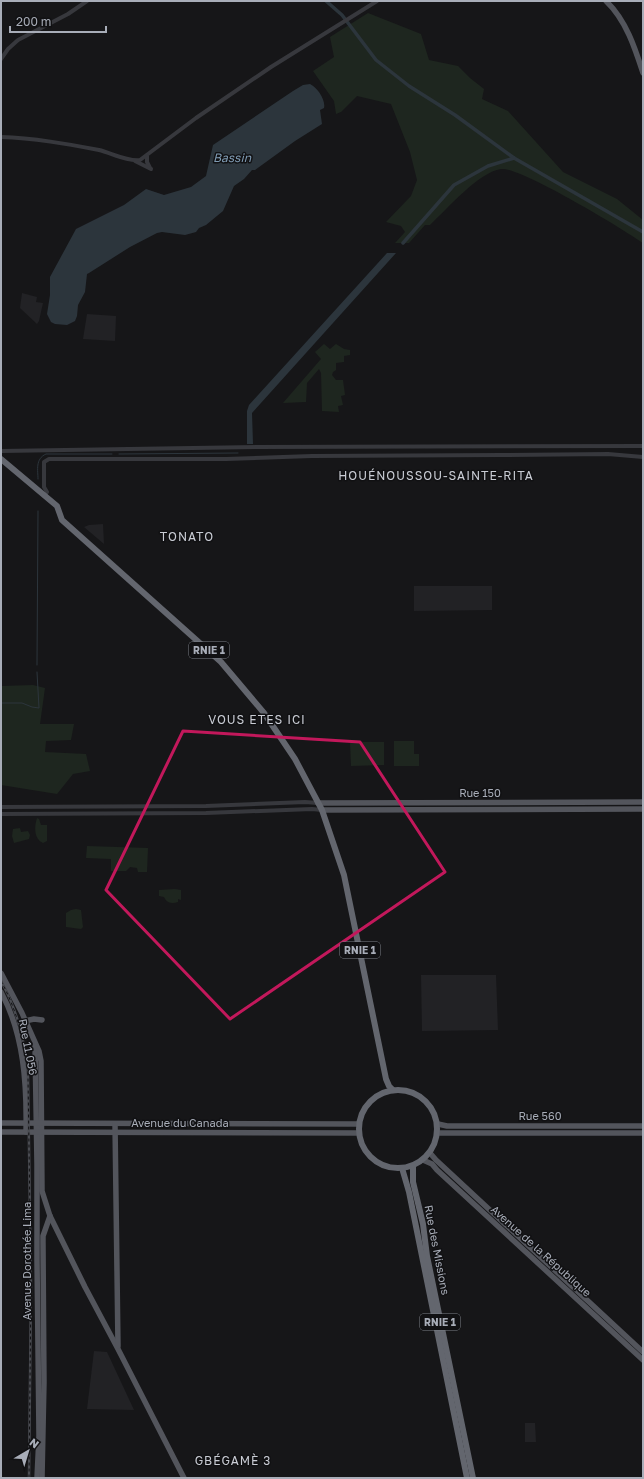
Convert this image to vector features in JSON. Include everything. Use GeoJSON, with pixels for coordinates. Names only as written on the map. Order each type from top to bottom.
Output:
{"type":"FeatureCollection","features":[{"type":"Feature","properties":{"kind":"highway","name":"RNIE 1"},"geometry":{"type":"LineString","coordinates":[[1,459],[57,506],[62,520],[205,647],[234,675],[264,713],[289,749],[322,810],[344,875],[386,1078],[393,1090]]}},
{"type":"Feature","properties":{"kind":"highway"},"geometry":{"type":"LineString","coordinates":[[393,1090],[409,1091],[422,1097],[432,1109],[438,1124],[438,1133],[435,1144],[430,1152],[423,1160],[413,1166],[402,1168],[388,1167],[373,1159],[364,1147],[359,1133],[359,1124],[363,1112],[370,1101],[380,1094],[393,1090]]}},
{"type":"Feature","properties":{"kind":"highway","name":"Rue des Missions"},"geometry":{"type":"LineString","coordinates":[[413,1166],[413,1182],[423,1224],[432,1280],[473,1478]]}},
{"type":"Feature","properties":{"kind":"highway","name":"Rue des Missions"},"geometry":{"type":"LineString","coordinates":[[402,1168],[409,1192],[467,1478]]}},
{"type":"Feature","properties":{"kind":"main road"},"geometry":{"type":"LineString","coordinates":[[606,1],[616,12],[643,63]]}},
{"type":"Feature","properties":{"kind":"main road"},"geometry":{"type":"LineString","coordinates":[[638,55],[643,73]]}},
{"type":"Feature","properties":{"kind":"main road"},"geometry":{"type":"LineString","coordinates":[[587,801],[587,809]]}},
{"type":"Feature","properties":{"kind":"main road","name":"Rue 150"},"geometry":{"type":"LineString","coordinates":[[318,803],[643,802]]}},
{"type":"Feature","properties":{"kind":"main road","name":"Rue 150"},"geometry":{"type":"LineString","coordinates":[[322,810],[643,809]]}},
{"type":"Feature","properties":{"kind":"main road"},"geometry":{"type":"LineString","coordinates":[[1,973],[16,999],[39,1051],[41,1061],[38,1123],[39,1133]]}},
{"type":"Feature","properties":{"kind":"main road","name":"Rue 11.056"},"geometry":{"type":"LineString","coordinates":[[1,992],[13,1019],[23,1061],[26,1132]]}},
{"type":"Feature","properties":{"kind":"main road"},"geometry":{"type":"LineString","coordinates":[[25,1021],[34,1019],[42,1020]]}},
{"type":"Feature","properties":{"kind":"main road","name":"Avenue du Canada"},"geometry":{"type":"LineString","coordinates":[[1,1123],[359,1124]]}},
{"type":"Feature","properties":{"kind":"main road"},"geometry":{"type":"LineString","coordinates":[[116,1124],[118,1349]]}},
{"type":"Feature","properties":{"kind":"main road","name":"Rue 560"},"geometry":{"type":"LineString","coordinates":[[438,1124],[447,1126],[643,1126]]}},
{"type":"Feature","properties":{"kind":"main road","name":"Avenue du Canada"},"geometry":{"type":"LineString","coordinates":[[1,1132],[359,1133]]}},
{"type":"Feature","properties":{"kind":"main road","name":"Avenue Dorothée Lima"},"geometry":{"type":"LineString","coordinates":[[39,1133],[42,1191],[50,1216],[88,1293],[184,1478]]}},
{"type":"Feature","properties":{"kind":"main road","name":"Avenue Dorothée Lima"},"geometry":{"type":"LineString","coordinates":[[39,1133],[37,1210],[40,1239],[44,1390],[42,1478]]}},
{"type":"Feature","properties":{"kind":"main road","name":"Rue 560"},"geometry":{"type":"LineString","coordinates":[[438,1133],[643,1133]]}},
{"type":"Feature","properties":{"kind":"main road","name":"Avenue de la République"},"geometry":{"type":"LineString","coordinates":[[430,1152],[436,1160],[643,1352]]}},
{"type":"Feature","properties":{"kind":"main road","name":"Avenue de la République"},"geometry":{"type":"LineString","coordinates":[[423,1160],[432,1164],[643,1360]]}},
{"type":"Feature","properties":{"kind":"main road"},"geometry":{"type":"LineString","coordinates":[[37,1210],[48,1210]]}},
{"type":"Feature","properties":{"kind":"main road","name":"Avenue Dorothée Lima"},"geometry":{"type":"LineString","coordinates":[[37,1478],[40,1239],[50,1216]]}},
{"type":"Feature","properties":{"kind":"street"},"geometry":{"type":"LineString","coordinates":[[1,59],[8,49],[18,40],[68,14],[87,1]]}},
{"type":"Feature","properties":{"kind":"street"},"geometry":{"type":"LineString","coordinates":[[134,161],[140,160],[147,156],[196,118],[284,59],[345,22],[376,1]]}},
{"type":"Feature","properties":{"kind":"street"},"geometry":{"type":"LineString","coordinates":[[1,137],[43,141],[107,152],[134,161],[151,169],[147,162],[147,156]]}},
{"type":"Feature","properties":{"kind":"street"},"geometry":{"type":"LineString","coordinates":[[1,451],[256,447],[643,446]]}},
{"type":"Feature","properties":{"kind":"street"},"geometry":{"type":"LineString","coordinates":[[44,496],[47,492],[44,487],[44,462],[49,459],[226,459],[312,456],[608,454],[643,456]]}},
{"type":"Feature","properties":{"kind":"street"},"geometry":{"type":"LineString","coordinates":[[1,807],[198,806],[305,802],[318,803]]}},
{"type":"Feature","properties":{"kind":"street"},"geometry":{"type":"LineString","coordinates":[[1,814],[206,813],[312,809],[322,810]]}},
{"type":"Feature","properties":{"kind":"highlighted area"},"geometry":{"type":"Polygon","coordinates":[[[183,731],[360,742],[445,872],[230,1019],[106,890],[183,731]]]}},
{"type":"Feature","properties":{"kind":"shaded area"},"geometry":{"type":"Polygon","coordinates":[[[368,13],[421,34],[429,60],[458,66],[484,89],[482,99],[508,111],[563,172],[617,199],[643,220],[643,243],[549,187],[528,177],[501,169],[492,172],[473,184],[430,225],[425,225],[409,243],[395,243],[405,232],[401,226],[386,222],[411,196],[417,180],[410,152],[391,104],[357,96],[341,112],[336,114],[334,101],[313,71],[334,57],[330,37],[368,13]]]}},
{"type":"Feature","properties":{"kind":"shaded area"},"geometry":{"type":"Polygon","coordinates":[[[22,293],[37,297],[36,302],[43,303],[37,324],[20,308],[22,293]]]}},
{"type":"Feature","properties":{"kind":"shaded area"},"geometry":{"type":"Polygon","coordinates":[[[87,314],[116,316],[115,341],[83,339],[87,314]]]}},
{"type":"Feature","properties":{"kind":"shaded area"},"geometry":{"type":"Polygon","coordinates":[[[324,344],[330,349],[336,344],[344,349],[350,350],[350,355],[344,356],[344,362],[336,363],[336,370],[332,375],[336,380],[343,380],[345,395],[341,396],[343,405],[338,406],[339,412],[322,411],[321,373],[319,369],[307,383],[306,402],[283,403],[321,359],[315,352],[324,344]]]}},
{"type":"Feature","properties":{"kind":"shaded area"},"geometry":{"type":"Polygon","coordinates":[[[103,524],[104,544],[84,527],[103,524]]]}},
{"type":"Feature","properties":{"kind":"shaded area"},"geometry":{"type":"Polygon","coordinates":[[[414,586],[492,586],[492,610],[414,611],[414,586]]]}},
{"type":"Feature","properties":{"kind":"shaded area"},"geometry":{"type":"Polygon","coordinates":[[[33,685],[45,688],[40,724],[74,724],[71,740],[46,741],[45,752],[86,754],[90,771],[73,774],[57,794],[1,785],[1,686],[33,685]]]}},
{"type":"Feature","properties":{"kind":"shaded area"},"geometry":{"type":"Polygon","coordinates":[[[394,741],[414,741],[414,754],[419,754],[419,766],[394,766],[394,741]]]}},
{"type":"Feature","properties":{"kind":"shaded area"},"geometry":{"type":"Polygon","coordinates":[[[350,742],[384,742],[384,765],[351,766],[350,742]]]}},
{"type":"Feature","properties":{"kind":"shaded area"},"geometry":{"type":"Polygon","coordinates":[[[37,818],[39,819],[41,825],[47,825],[47,841],[43,843],[36,836],[35,825],[37,818]]]}},
{"type":"Feature","properties":{"kind":"shaded area"},"geometry":{"type":"Polygon","coordinates":[[[20,828],[21,832],[28,831],[30,835],[29,839],[14,843],[12,836],[13,829],[20,828]]]}},
{"type":"Feature","properties":{"kind":"shaded area"},"geometry":{"type":"Polygon","coordinates":[[[87,846],[148,848],[147,872],[138,872],[137,868],[130,867],[126,871],[111,871],[111,859],[86,858],[87,846]]]}},
{"type":"Feature","properties":{"kind":"shaded area"},"geometry":{"type":"Polygon","coordinates":[[[159,890],[181,890],[181,900],[178,899],[178,902],[173,903],[166,901],[164,897],[159,896],[159,890]]]}},
{"type":"Feature","properties":{"kind":"shaded area"},"geometry":{"type":"Polygon","coordinates":[[[76,909],[81,910],[83,927],[81,929],[66,927],[66,913],[76,909]]]}},
{"type":"Feature","properties":{"kind":"shaded area"},"geometry":{"type":"Polygon","coordinates":[[[421,975],[496,975],[498,1030],[422,1031],[421,975]]]}},
{"type":"Feature","properties":{"kind":"shaded area"},"geometry":{"type":"Polygon","coordinates":[[[94,1351],[107,1352],[134,1410],[87,1409],[94,1351]]]}},
{"type":"Feature","properties":{"kind":"shaded area"},"geometry":{"type":"Polygon","coordinates":[[[525,1423],[535,1423],[536,1442],[525,1442],[525,1423]]]}},
{"type":"Feature","properties":{"kind":"water","name":"Bassin"},"geometry":{"type":"Polygon","coordinates":[[[310,84],[318,91],[324,101],[324,108],[320,110],[322,124],[295,141],[255,170],[252,170],[244,179],[234,186],[223,211],[206,225],[199,228],[196,232],[185,235],[162,232],[157,233],[130,247],[87,274],[85,292],[78,305],[75,321],[67,325],[55,324],[51,322],[47,314],[50,295],[50,277],[76,229],[124,205],[146,189],[164,195],[191,187],[206,176],[213,145],[293,91],[303,85],[310,84]]]}},
{"type":"Feature","properties":{"kind":"water"},"geometry":{"type":"Polygon","coordinates":[[[387,253],[396,253],[252,413],[253,444],[247,444],[247,411],[249,405],[387,253]]]}},
{"type":"Feature","properties":{"kind":"waterway"},"geometry":{"type":"LineString","coordinates":[[326,1],[342,15],[376,60],[409,86],[455,115],[514,158],[643,232]]}},
{"type":"Feature","properties":{"kind":"waterway"},"geometry":{"type":"LineString","coordinates":[[403,243],[454,185],[488,166],[514,158]]}},
{"type":"Feature","properties":{"kind":"waterway"},"geometry":{"type":"LineString","coordinates":[[119,454],[238,453]]}},
{"type":"Feature","properties":{"kind":"waterway"},"geometry":{"type":"LineString","coordinates":[[38,479],[39,462],[42,456],[46,454],[112,454]]}},
{"type":"Feature","properties":{"kind":"waterway"},"geometry":{"type":"LineString","coordinates":[[37,665],[38,511]]}},
{"type":"Feature","properties":{"kind":"waterway"},"geometry":{"type":"LineString","coordinates":[[1,703],[22,703],[39,708],[37,672]]}},
{"type":"Feature","properties":{"kind":"railway"},"geometry":{"type":"LineString","coordinates":[[1,981],[12,1004],[20,1028],[28,1077],[31,1286],[29,1478]]}},
{"type":"Feature","properties":{"kind":"district","name":"HOUÉNOUSSOU-SAINTE-RITA"},"geometry":{"type":"Point","coordinates":[436,476]}},
{"type":"Feature","properties":{"kind":"district","name":"TONATO"},"geometry":{"type":"Point","coordinates":[187,537]}},
{"type":"Feature","properties":{"kind":"district","name":"VOUS ETES ICI"},"geometry":{"type":"Point","coordinates":[257,720]}},
{"type":"Feature","properties":{"kind":"district","name":"GBÉGAMÈ 3"},"geometry":{"type":"Point","coordinates":[233,1461]}}]}
